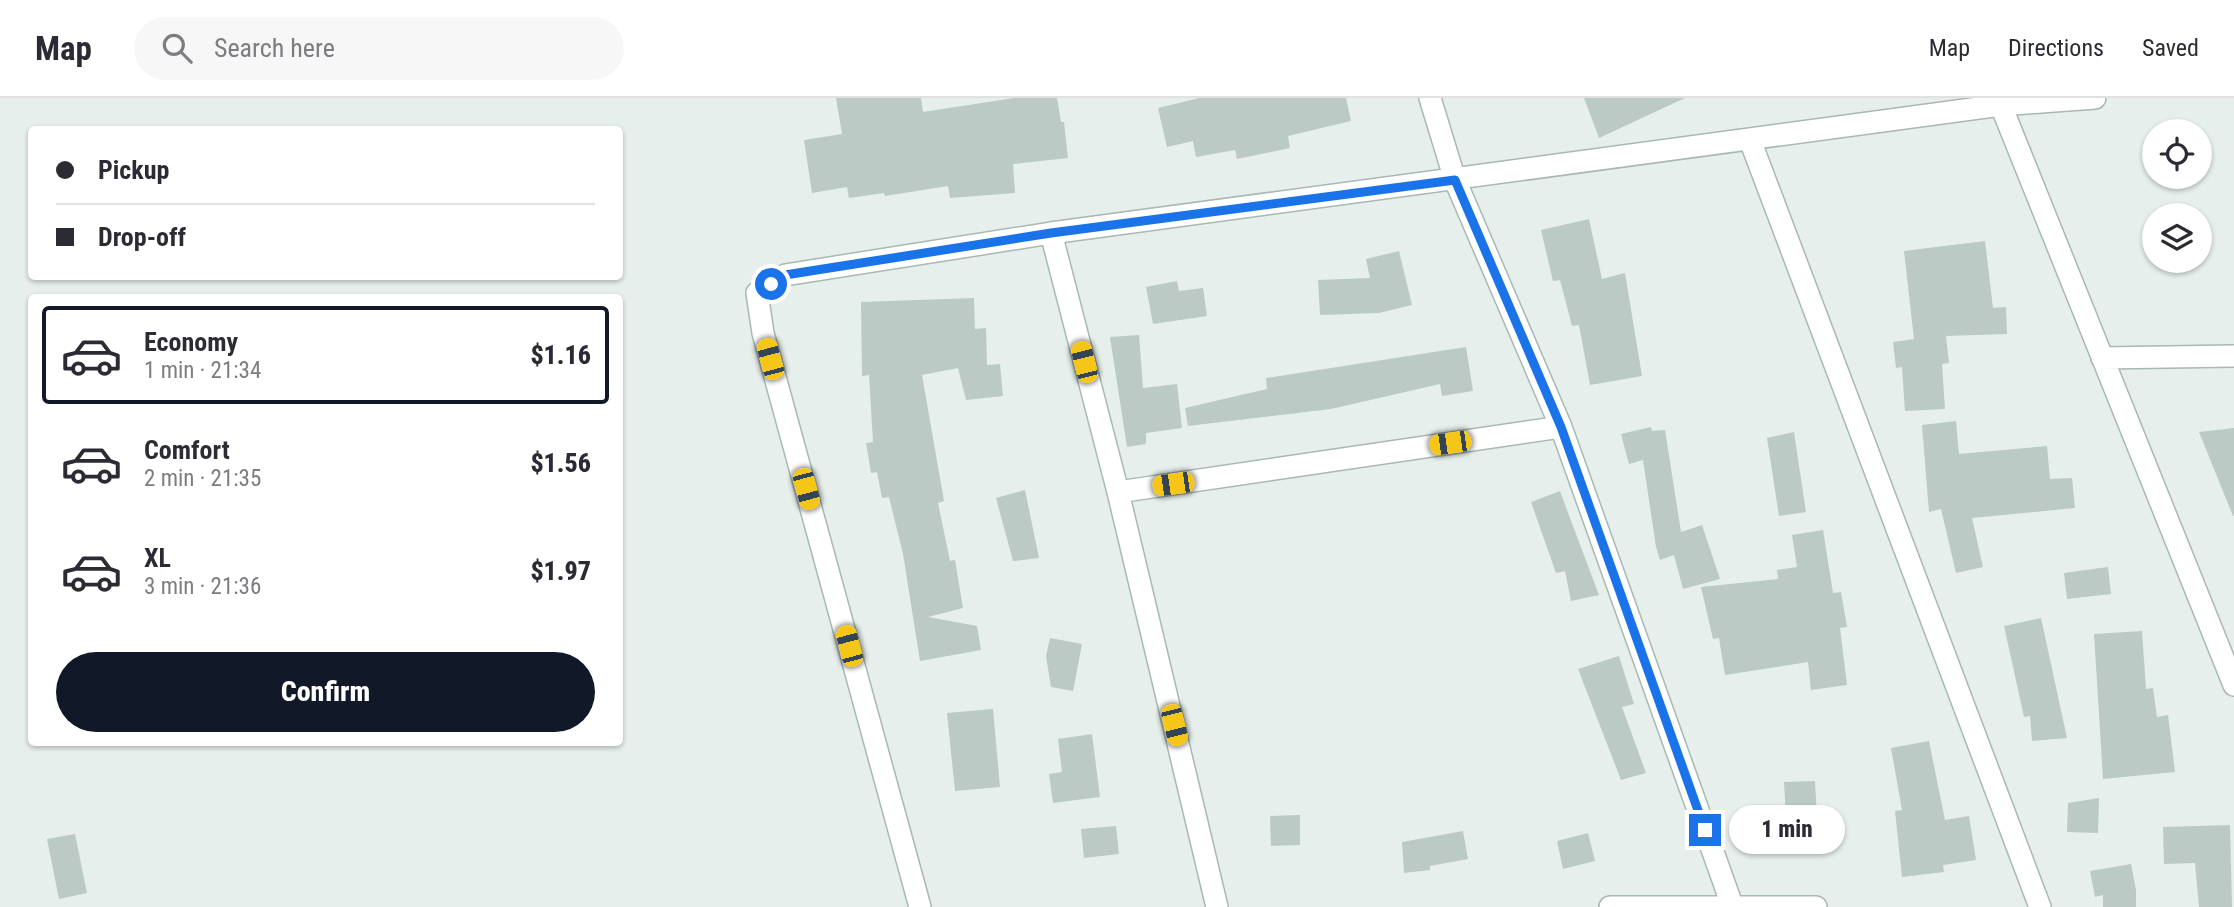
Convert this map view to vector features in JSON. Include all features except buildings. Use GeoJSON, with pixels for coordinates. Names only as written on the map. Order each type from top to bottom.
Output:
{"type":"FeatureCollection","features":[{"type":"Feature","properties":{"kind":"street"},"geometry":{"type":"LineString","coordinates":[[1430,98],[1455,180],[1561,427],[1732,905]]}},
{"type":"Feature","properties":{"kind":"street"},"geometry":{"type":"LineString","coordinates":[[920,907],[763,333],[757,293],[785,275],[1051,233],[1750,139],[2000,101],[2095,98]]}},
{"type":"Feature","properties":{"kind":"street"},"geometry":{"type":"LineString","coordinates":[[2000,101],[2234,685]]}},
{"type":"Feature","properties":{"kind":"street"},"geometry":{"type":"LineString","coordinates":[[1750,139],[2040,907]]}},
{"type":"Feature","properties":{"kind":"street"},"geometry":{"type":"LineString","coordinates":[[1051,233],[1118,492],[1217,907]]}},
{"type":"Feature","properties":{"kind":"street"},"geometry":{"type":"LineString","coordinates":[[2102,358],[2234,356]]}},
{"type":"Feature","properties":{"kind":"street"},"geometry":{"type":"LineString","coordinates":[[1118,492],[1561,427]]}},
{"type":"Feature","properties":{"kind":"street"},"geometry":{"type":"LineString","coordinates":[[1611,907],[1816,907]]}},
{"type":"Feature","properties":{"kind":"route"},"geometry":{"type":"LineString","coordinates":[[771,284],[785,275],[1051,233],[1455,180],[1561,427],[1705,830]]}}]}
